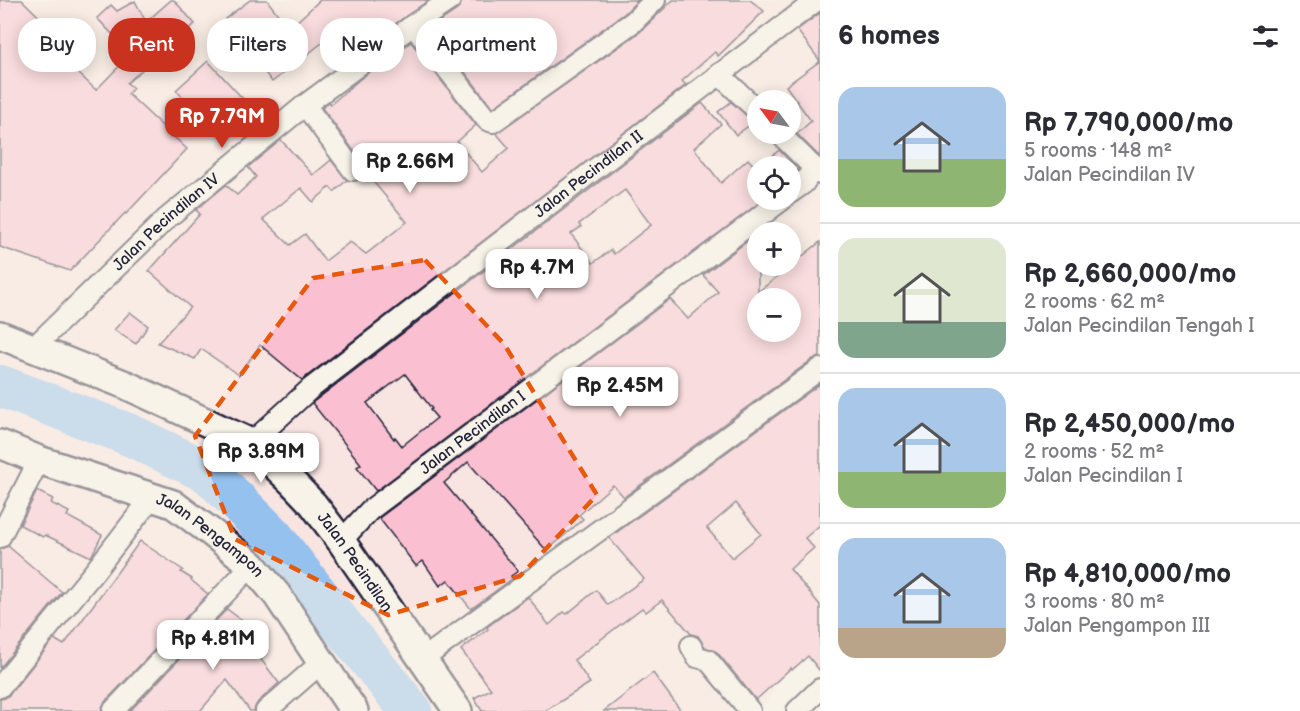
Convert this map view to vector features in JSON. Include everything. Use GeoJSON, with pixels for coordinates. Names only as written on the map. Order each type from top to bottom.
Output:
{"type":"FeatureCollection","features":[{"type":"Feature","properties":{"kind":"main road","name":"Jalan Pecindilan"},"geometry":{"type":"LineString","coordinates":[[0,334],[126,385],[251,443],[313,504],[458,711]]}},
{"type":"Feature","properties":{"kind":"main road","name":"Jalan Pengampon"},"geometry":{"type":"LineString","coordinates":[[0,444],[39,460],[173,504],[212,533],[252,566],[277,595],[354,711]]}},
{"type":"Feature","properties":{"kind":"street","name":"Jalan Pecindilan IV"},"geometry":{"type":"LineString","coordinates":[[34,347],[165,219],[305,105],[450,0]]}},
{"type":"Feature","properties":{"kind":"street"},"geometry":{"type":"LineString","coordinates":[[413,25],[487,120],[493,122],[633,22],[655,0]]}},
{"type":"Feature","properties":{"kind":"street","name":"Jalan Pecindilan II"},"geometry":{"type":"LineString","coordinates":[[251,443],[310,389],[817,0]]}},
{"type":"Feature","properties":{"kind":"street"},"geometry":{"type":"LineString","coordinates":[[719,74],[747,101]]}},
{"type":"Feature","properties":{"kind":"street"},"geometry":{"type":"LineString","coordinates":[[305,105],[353,170]]}},
{"type":"Feature","properties":{"kind":"street"},"geometry":{"type":"LineString","coordinates":[[790,144],[817,170],[801,185]]}},
{"type":"Feature","properties":{"kind":"street","name":"Jalan Pecindilan I"},"geometry":{"type":"LineString","coordinates":[[341,541],[370,510],[769,210]]}},
{"type":"Feature","properties":{"kind":"street"},"geometry":{"type":"LineString","coordinates":[[423,659],[820,369]]}},
{"type":"Feature","properties":{"kind":"street"},"geometry":{"type":"LineString","coordinates":[[0,537],[39,460]]}},
{"type":"Feature","properties":{"kind":"street"},"geometry":{"type":"LineString","coordinates":[[0,687],[152,497]]}},
{"type":"Feature","properties":{"kind":"street"},"geometry":{"type":"LineString","coordinates":[[113,711],[252,566]]}},
{"type":"Feature","properties":{"kind":"street"},"geometry":{"type":"LineString","coordinates":[[690,646],[697,657],[708,660],[750,711]]}},
{"type":"Feature","properties":{"kind":"street"},"geometry":{"type":"LineString","coordinates":[[266,711],[322,662]]}},
{"type":"Feature","properties":{"kind":"street"},"geometry":{"type":"LineString","coordinates":[[796,711],[820,688]]}},
{"type":"Feature","properties":{"kind":"highlighted area"},"geometry":{"type":"Polygon","coordinates":[[[425,260],[504,344],[597,495],[520,576],[388,615],[235,539],[195,436],[313,278],[425,260]]]}},
{"type":"Feature","properties":{"kind":"shaded area"},"geometry":{"type":"Polygon","coordinates":[[[0,0],[820,0],[820,620],[759,711],[0,711],[0,0]]]}},
{"type":"Feature","properties":{"kind":"building"},"geometry":{"type":"Polygon","coordinates":[[[0,0],[22,0],[40,18],[18,18],[18,72],[77,72],[96,90],[114,72],[140,72],[127,83],[133,88],[128,94],[187,149],[70,271],[0,247],[0,0]]]}},
{"type":"Feature","properties":{"kind":"building"},"geometry":{"type":"Polygon","coordinates":[[[171,0],[174,0],[190,18],[151,18],[171,0]]]}},
{"type":"Feature","properties":{"kind":"building"},"geometry":{"type":"Polygon","coordinates":[[[250,0],[267,0],[281,18],[226,18],[250,0]]]}},
{"type":"Feature","properties":{"kind":"building"},"geometry":{"type":"Polygon","coordinates":[[[320,0],[429,0],[404,18],[320,18],[320,45],[308,54],[308,18],[301,18],[320,0]]]}},
{"type":"Feature","properties":{"kind":"building"},"geometry":{"type":"Polygon","coordinates":[[[462,0],[638,0],[625,13],[557,62],[557,18],[445,18],[460,6],[462,0]]]}},
{"type":"Feature","properties":{"kind":"building"},"geometry":{"type":"Polygon","coordinates":[[[673,0],[750,0],[764,11],[718,56],[715,52],[682,81],[686,85],[302,380],[260,345],[239,375],[201,349],[195,359],[158,343],[190,307],[149,271],[200,214],[196,210],[226,185],[237,195],[256,177],[248,167],[281,140],[313,175],[331,160],[347,180],[334,192],[330,187],[313,202],[301,188],[263,219],[290,245],[305,234],[325,261],[350,242],[366,254],[407,222],[365,172],[363,163],[322,108],[329,102],[331,104],[370,72],[404,72],[404,47],[411,42],[416,48],[416,72],[434,72],[476,125],[457,142],[482,172],[509,148],[496,133],[640,32],[673,0]]]}},
{"type":"Feature","properties":{"kind":"building"},"geometry":{"type":"Polygon","coordinates":[[[135,1],[144,18],[108,18],[108,30],[97,18],[111,5],[117,11],[135,1]]]}},
{"type":"Feature","properties":{"kind":"building"},"geometry":{"type":"Polygon","coordinates":[[[820,13],[820,61],[797,30],[820,13]]]}},
{"type":"Feature","properties":{"kind":"building"},"geometry":{"type":"Polygon","coordinates":[[[820,61],[819,156],[801,138],[801,130],[811,121],[801,107],[801,90],[789,90],[786,86],[820,61]]]}},
{"type":"Feature","properties":{"kind":"building"},"geometry":{"type":"Polygon","coordinates":[[[207,62],[207,72],[218,72],[245,101],[213,130],[176,90],[207,62]]]}},
{"type":"Feature","properties":{"kind":"building"},"geometry":{"type":"Polygon","coordinates":[[[265,72],[285,72],[272,82],[265,72]]]}},
{"type":"Feature","properties":{"kind":"building"},"geometry":{"type":"Polygon","coordinates":[[[465,72],[543,72],[493,108],[465,72]]]}},
{"type":"Feature","properties":{"kind":"building"},"geometry":{"type":"Polygon","coordinates":[[[731,102],[747,116],[747,127],[736,135],[718,112],[731,102]]]}},
{"type":"Feature","properties":{"kind":"building"},"geometry":{"type":"Polygon","coordinates":[[[702,103],[721,124],[694,148],[721,183],[747,160],[747,210],[750,210],[376,491],[357,467],[361,464],[312,403],[702,103]],[[625,190],[579,224],[581,227],[571,234],[593,263],[611,250],[614,254],[651,225],[625,190]],[[405,374],[367,403],[402,446],[437,418],[430,410],[432,409],[405,374]]]}},
{"type":"Feature","properties":{"kind":"building"},"geometry":{"type":"Polygon","coordinates":[[[779,150],[785,156],[772,156],[779,150]]]}},
{"type":"Feature","properties":{"kind":"building"},"geometry":{"type":"Polygon","coordinates":[[[747,241],[747,276],[758,276],[758,288],[747,288],[747,342],[801,342],[801,288],[763,288],[778,276],[801,276],[801,257],[820,242],[820,357],[813,359],[624,497],[613,485],[579,515],[583,519],[547,551],[468,462],[444,483],[518,571],[511,576],[513,578],[471,609],[448,580],[440,586],[423,561],[416,566],[379,518],[670,299],[688,319],[718,292],[703,275],[747,241]]]}},
{"type":"Feature","properties":{"kind":"building"},"geometry":{"type":"Polygon","coordinates":[[[130,312],[148,326],[136,344],[114,330],[130,312]]]}},
{"type":"Feature","properties":{"kind":"building"},"geometry":{"type":"Polygon","coordinates":[[[820,384],[820,525],[805,538],[814,548],[790,569],[820,605],[820,671],[808,656],[792,670],[791,668],[756,700],[717,652],[705,647],[698,636],[691,634],[662,600],[646,612],[642,608],[574,660],[590,683],[545,711],[482,711],[474,698],[491,689],[461,650],[488,629],[487,627],[528,597],[549,625],[564,612],[567,614],[596,590],[608,605],[644,579],[609,538],[820,384]],[[736,503],[707,528],[732,558],[761,534],[736,503]]]}},
{"type":"Feature","properties":{"kind":"building"},"geometry":{"type":"Polygon","coordinates":[[[37,491],[53,499],[51,503],[69,512],[67,516],[102,535],[91,557],[20,525],[37,491]]]}},
{"type":"Feature","properties":{"kind":"building"},"geometry":{"type":"Polygon","coordinates":[[[140,541],[183,570],[181,572],[208,594],[104,703],[101,711],[0,711],[0,699],[9,695],[54,639],[64,645],[140,541]]]}},
{"type":"Feature","properties":{"kind":"building"},"geometry":{"type":"Polygon","coordinates":[[[8,546],[62,592],[0,668],[0,549],[8,546]]]}},
{"type":"Feature","properties":{"kind":"building"},"geometry":{"type":"Polygon","coordinates":[[[227,609],[244,622],[241,626],[259,642],[253,649],[279,683],[258,702],[254,711],[250,711],[227,680],[200,711],[130,711],[227,609]]]}},
{"type":"Feature","properties":{"kind":"building"},"geometry":{"type":"Polygon","coordinates":[[[653,673],[681,711],[604,711],[653,673]]]}},
{"type":"Feature","properties":{"kind":"waterway"},"geometry":{"type":"LineString","coordinates":[[0,386],[130,435],[209,473],[272,536],[411,711]]}}]}
